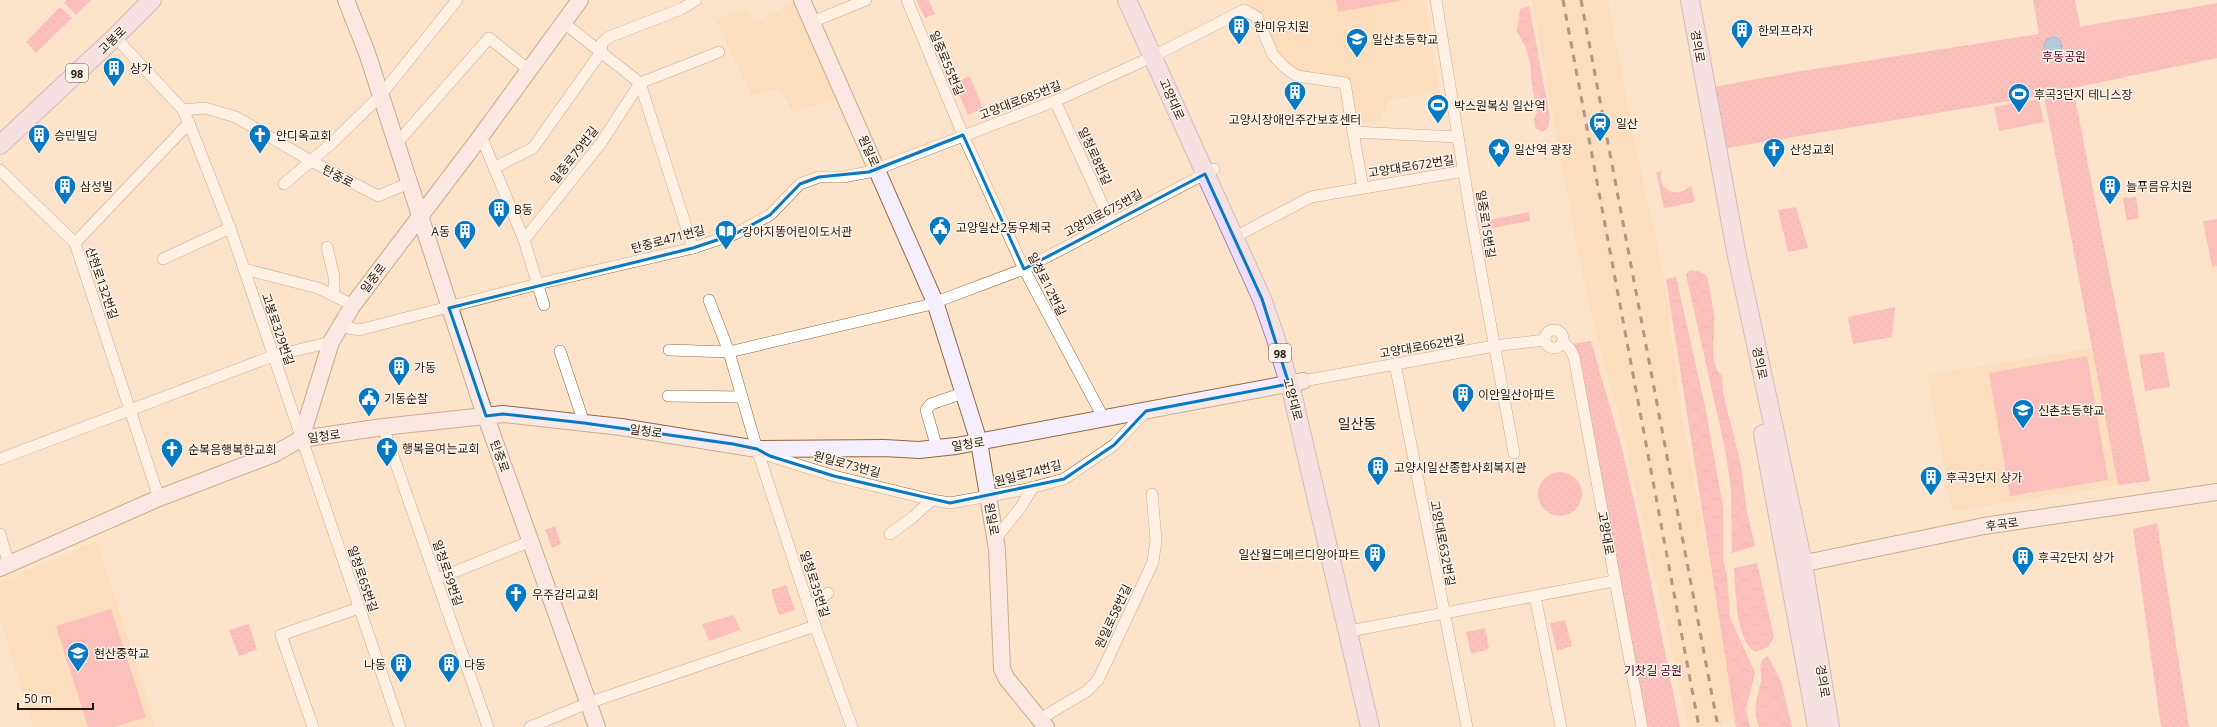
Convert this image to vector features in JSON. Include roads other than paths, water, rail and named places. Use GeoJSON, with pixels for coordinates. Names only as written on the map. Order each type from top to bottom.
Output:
{"type":"FeatureCollection","features":[{"type":"Feature","properties":{"kind":"main road","name":"고봉로"},"geometry":{"type":"LineString","coordinates":[[0,133],[136,0]]}},
{"type":"Feature","properties":{"kind":"main road","name":"고봉로"},"geometry":{"type":"LineString","coordinates":[[0,145],[115,37],[152,0]]}},
{"type":"Feature","properties":{"kind":"main road","name":"고양대로"},"geometry":{"type":"LineString","coordinates":[[1127,0],[1161,53]]}},
{"type":"Feature","properties":{"kind":"main road","name":"고양대로"},"geometry":{"type":"LineString","coordinates":[[1137,0],[1238,235],[1275,336],[1297,382],[1377,727]]}},
{"type":"Feature","properties":{"kind":"main road","name":"경의로"},"geometry":{"type":"LineString","coordinates":[[1684,0],[1728,252],[1830,727]]}},
{"type":"Feature","properties":{"kind":"main road","name":"경의로"},"geometry":{"type":"LineString","coordinates":[[1690,0],[1796,566],[1817,727]]}},
{"type":"Feature","properties":{"kind":"main road","name":"고양대로"},"geometry":{"type":"LineString","coordinates":[[1297,382],[1311,471],[1370,727]]}},
{"type":"Feature","properties":{"kind":"street","name":"탄중로"},"geometry":{"type":"LineString","coordinates":[[346,0],[367,52],[449,308],[486,416],[597,727]]}},
{"type":"Feature","properties":{"kind":"street","name":"탄중로"},"geometry":{"type":"LineString","coordinates":[[409,183],[378,196],[311,161],[380,96],[457,0]]}},
{"type":"Feature","properties":{"kind":"street","name":"일중로"},"geometry":{"type":"LineString","coordinates":[[301,439],[331,342],[353,304],[481,136],[580,0]]}},
{"type":"Feature","properties":{"kind":"street"},"geometry":{"type":"LineString","coordinates":[[494,168],[533,148],[601,52],[602,43],[609,37],[681,9],[696,0]]}},
{"type":"Feature","properties":{"kind":"street","name":"원일로"},"geometry":{"type":"LineString","coordinates":[[802,0],[935,302],[979,442],[989,496],[996,538],[1002,669],[1007,679],[1043,723]]}},
{"type":"Feature","properties":{"kind":"street"},"geometry":{"type":"LineString","coordinates":[[812,22],[866,0]]}},
{"type":"Feature","properties":{"kind":"street","name":"일중로55번길"},"geometry":{"type":"LineString","coordinates":[[907,0],[963,135]]}},
{"type":"Feature","properties":{"kind":"street","name":"일중로15번길"},"geometry":{"type":"LineString","coordinates":[[1436,0],[1457,136],[1514,453]]}},
{"type":"Feature","properties":{"kind":"street"},"geometry":{"type":"LineString","coordinates":[[1161,53],[1243,5],[1257,17],[1273,55],[1284,67],[1297,76],[1344,83],[1353,132]]}},
{"type":"Feature","properties":{"kind":"street"},"geometry":{"type":"LineString","coordinates":[[564,23],[640,83],[693,248]]}},
{"type":"Feature","properties":{"kind":"street","name":"고봉로329번길"},"geometry":{"type":"LineString","coordinates":[[115,37],[183,110],[230,228],[301,439]]}},
{"type":"Feature","properties":{"kind":"street"},"geometry":{"type":"LineString","coordinates":[[396,144],[489,38],[529,70]]}},
{"type":"Feature","properties":{"kind":"street"},"geometry":{"type":"LineString","coordinates":[[640,83],[719,52]]}},
{"type":"Feature","properties":{"kind":"street","name":"고양대로685번길"},"geometry":{"type":"LineString","coordinates":[[877,169],[1055,101],[1161,53]]}},
{"type":"Feature","properties":{"kind":"street","name":"일중로79번길"},"geometry":{"type":"LineString","coordinates":[[524,240],[601,143],[640,83]]}},
{"type":"Feature","properties":{"kind":"street","name":"일청로8번길"},"geometry":{"type":"LineString","coordinates":[[1055,101],[1111,223]]}},
{"type":"Feature","properties":{"kind":"street"},"geometry":{"type":"LineString","coordinates":[[183,110],[205,108],[236,117],[311,161],[284,184]]}},
{"type":"Feature","properties":{"kind":"street"},"geometry":{"type":"LineString","coordinates":[[75,243],[189,123]]}},
{"type":"Feature","properties":{"kind":"street","name":"고양대로672번길"},"geometry":{"type":"LineString","coordinates":[[1362,188],[1353,132],[1457,136]]}},
{"type":"Feature","properties":{"kind":"street","name":"일청로12번길"},"geometry":{"type":"LineString","coordinates":[[963,135],[1024,269],[1104,419]]}},
{"type":"Feature","properties":{"kind":"street"},"geometry":{"type":"LineString","coordinates":[[481,136],[524,240],[544,305]]}},
{"type":"Feature","properties":{"kind":"street","name":"탄중로471번길"},"geometry":{"type":"LineString","coordinates":[[342,323],[349,328],[359,330],[538,284],[693,248],[735,234],[770,215],[800,184],[819,177],[843,177],[877,169]]}},
{"type":"Feature","properties":{"kind":"street","name":"산현로132번길"},"geometry":{"type":"LineString","coordinates":[[0,170],[75,243],[159,498]]}},
{"type":"Feature","properties":{"kind":"street","name":"고양대로672번길"},"geometry":{"type":"LineString","coordinates":[[1238,235],[1311,197],[1464,171]]}},
{"type":"Feature","properties":{"kind":"street","name":"고양대로675번길"},"geometry":{"type":"LineString","coordinates":[[935,302],[1024,269],[1210,172]]}},
{"type":"Feature","properties":{"kind":"street"},"geometry":{"type":"LineString","coordinates":[[163,259],[230,228]]}},
{"type":"Feature","properties":{"kind":"street"},"geometry":{"type":"LineString","coordinates":[[327,247],[334,276],[334,296]]}},
{"type":"Feature","properties":{"kind":"street"},"geometry":{"type":"LineString","coordinates":[[244,268],[318,288],[353,304]]}},
{"type":"Feature","properties":{"kind":"street","name":"일청로35번길"},"geometry":{"type":"LineString","coordinates":[[709,300],[729,352],[757,449],[815,626],[852,727]]}},
{"type":"Feature","properties":{"kind":"street"},"geometry":{"type":"LineString","coordinates":[[670,350],[729,352],[935,302]]}},
{"type":"Feature","properties":{"kind":"street","name":"고양대로662번길"},"geometry":{"type":"LineString","coordinates":[[1297,382],[1494,346],[1546,340],[1548,346],[1553,348],[1559,347],[1563,342]]}},
{"type":"Feature","properties":{"kind":"street"},"geometry":{"type":"LineString","coordinates":[[0,459],[273,356],[331,342]]}},
{"type":"Feature","properties":{"kind":"street","name":"고양대로"},"geometry":{"type":"LineString","coordinates":[[1563,342],[1574,357],[1642,727]]}},
{"type":"Feature","properties":{"kind":"street"},"geometry":{"type":"LineString","coordinates":[[560,351],[584,423]]}},
{"type":"Feature","properties":{"kind":"street","name":"고양대로632번길"},"geometry":{"type":"LineString","coordinates":[[1395,364],[1443,613],[1467,727]]}},
{"type":"Feature","properties":{"kind":"street","name":"일청로"},"geometry":{"type":"LineString","coordinates":[[0,534],[4,566],[159,498],[274,454],[301,439],[383,427],[503,414],[584,423],[757,449],[884,448],[919,450],[979,442],[1297,382]]}},
{"type":"Feature","properties":{"kind":"street"},"geometry":{"type":"LineString","coordinates":[[937,448],[926,410],[931,404],[963,392]]}},
{"type":"Feature","properties":{"kind":"street"},"geometry":{"type":"LineString","coordinates":[[668,396],[742,397]]}},
{"type":"Feature","properties":{"kind":"street","name":"원일로74번길"},"geometry":{"type":"LineString","coordinates":[[989,496],[1064,479],[1114,445],[1146,411]]}},
{"type":"Feature","properties":{"kind":"street","name":"일청로59번길"},"geometry":{"type":"LineString","coordinates":[[383,427],[488,727]]}},
{"type":"Feature","properties":{"kind":"street","name":"일청로65번길"},"geometry":{"type":"LineString","coordinates":[[301,439],[400,727]]}},
{"type":"Feature","properties":{"kind":"street","name":"원일로73번길"},"geometry":{"type":"LineString","coordinates":[[757,449],[770,456],[834,476],[932,500],[950,503],[989,496]]}},
{"type":"Feature","properties":{"kind":"street"},"geometry":{"type":"LineString","coordinates":[[996,538],[1021,507],[1033,487]]}},
{"type":"Feature","properties":{"kind":"street","name":"후곡로"},"geometry":{"type":"LineString","coordinates":[[1796,566],[1984,526],[2217,492]]}},
{"type":"Feature","properties":{"kind":"street","name":"원일로58번길"},"geometry":{"type":"LineString","coordinates":[[1043,723],[1087,691],[1098,680],[1152,562],[1156,540],[1152,494]]}},
{"type":"Feature","properties":{"kind":"street"},"geometry":{"type":"LineString","coordinates":[[890,534],[913,517],[932,500]]}},
{"type":"Feature","properties":{"kind":"street"},"geometry":{"type":"LineString","coordinates":[[436,579],[531,541]]}},
{"type":"Feature","properties":{"kind":"street"},"geometry":{"type":"LineString","coordinates":[[1355,630],[1614,581]]}},
{"type":"Feature","properties":{"kind":"street"},"geometry":{"type":"LineString","coordinates":[[810,607],[828,593]]}},
{"type":"Feature","properties":{"kind":"street"},"geometry":{"type":"LineString","coordinates":[[1535,596],[1561,727]]}},
{"type":"Feature","properties":{"kind":"street"},"geometry":{"type":"LineString","coordinates":[[313,727],[281,635],[359,608]]}},
{"type":"Feature","properties":{"kind":"street"},"geometry":{"type":"LineString","coordinates":[[530,727],[588,703],[815,626]]}},
{"type":"Feature","properties":{"kind":"water"},"geometry":{"type":"Polygon","coordinates":[[[2053,37],[2059,40],[2062,46],[2059,52],[2053,55],[2047,52],[2044,46],[2047,40],[2053,37]]]}},
{"type":"Feature","properties":{"kind":"railway"},"geometry":{"type":"LineString","coordinates":[[1563,0],[1699,727]]}},
{"type":"Feature","properties":{"kind":"railway"},"geometry":{"type":"LineString","coordinates":[[1581,0],[1718,727]]}},
{"type":"Feature","properties":{"kind":"place","name":"한미유치원"},"geometry":{"type":"Point","coordinates":[1239,46]}},
{"type":"Feature","properties":{"kind":"place","name":"한뫼프라자"},"geometry":{"type":"Point","coordinates":[1742,50]}},
{"type":"Feature","properties":{"kind":"place","name":"일산초등학교"},"geometry":{"type":"Point","coordinates":[1357,58]}},
{"type":"Feature","properties":{"kind":"place","name":"상가"},"geometry":{"type":"Point","coordinates":[114,88]}},
{"type":"Feature","properties":{"kind":"place","name":"고양시장애인주간보호센터"},"geometry":{"type":"Point","coordinates":[1295,112]}},
{"type":"Feature","properties":{"kind":"place","name":"후곡3단지 테니스장"},"geometry":{"type":"Point","coordinates":[2019,114]}},
{"type":"Feature","properties":{"kind":"place","name":"박스원복싱 일산역"},"geometry":{"type":"Point","coordinates":[1438,124]}},
{"type":"Feature","properties":{"kind":"place","name":"일산"},"geometry":{"type":"Point","coordinates":[1600,142]}},
{"type":"Feature","properties":{"kind":"place","name":"승민빌딩"},"geometry":{"type":"Point","coordinates":[39,154]}},
{"type":"Feature","properties":{"kind":"place","name":"안디옥교회"},"geometry":{"type":"Point","coordinates":[260,154]}},
{"type":"Feature","properties":{"kind":"place","name":"일산역 광장"},"geometry":{"type":"Point","coordinates":[1499,168]}},
{"type":"Feature","properties":{"kind":"place","name":"산성교회"},"geometry":{"type":"Point","coordinates":[1774,168]}},
{"type":"Feature","properties":{"kind":"place","name":"삼성빌"},"geometry":{"type":"Point","coordinates":[65,206]}},
{"type":"Feature","properties":{"kind":"place","name":"늘푸름유치원"},"geometry":{"type":"Point","coordinates":[2110,206]}},
{"type":"Feature","properties":{"kind":"place","name":"B동"},"geometry":{"type":"Point","coordinates":[499,228]}},
{"type":"Feature","properties":{"kind":"place","name":"고양일산2동우체국"},"geometry":{"type":"Point","coordinates":[940,246]}},
{"type":"Feature","properties":{"kind":"place","name":"A동"},"geometry":{"type":"Point","coordinates":[465,250]}},
{"type":"Feature","properties":{"kind":"place","name":"강아지똥어린이도서관"},"geometry":{"type":"Point","coordinates":[726,250]}},
{"type":"Feature","properties":{"kind":"place","name":"가동"},"geometry":{"type":"Point","coordinates":[399,386]}},
{"type":"Feature","properties":{"kind":"place","name":"이안일산아파트"},"geometry":{"type":"Point","coordinates":[1463,414]}},
{"type":"Feature","properties":{"kind":"place","name":"기동순찰"},"geometry":{"type":"Point","coordinates":[369,418]}},
{"type":"Feature","properties":{"kind":"place","name":"신촌초등학교"},"geometry":{"type":"Point","coordinates":[2023,430]}},
{"type":"Feature","properties":{"kind":"place","name":"순복음행복한교회"},"geometry":{"type":"Point","coordinates":[172,468]}},
{"type":"Feature","properties":{"kind":"place","name":"행복을여는교회"},"geometry":{"type":"Point","coordinates":[387,468]}},
{"type":"Feature","properties":{"kind":"place","name":"고양시일산종합사회복지관"},"geometry":{"type":"Point","coordinates":[1378,486]}},
{"type":"Feature","properties":{"kind":"place","name":"후곡3단지 상가"},"geometry":{"type":"Point","coordinates":[1931,496]}},
{"type":"Feature","properties":{"kind":"place","name":"일산월드메르디앙아파트"},"geometry":{"type":"Point","coordinates":[1375,574]}},
{"type":"Feature","properties":{"kind":"place","name":"후곡2단지 상가"},"geometry":{"type":"Point","coordinates":[2023,576]}},
{"type":"Feature","properties":{"kind":"place","name":"우주감리교회"},"geometry":{"type":"Point","coordinates":[516,614]}},
{"type":"Feature","properties":{"kind":"place","name":"현산중학교"},"geometry":{"type":"Point","coordinates":[78,672]}},
{"type":"Feature","properties":{"kind":"place","name":"나동"},"geometry":{"type":"Point","coordinates":[401,684]}},
{"type":"Feature","properties":{"kind":"place","name":"다동"},"geometry":{"type":"Point","coordinates":[449,684]}},
{"type":"Feature","properties":{"kind":"district","name":"일산동"},"geometry":{"type":"Point","coordinates":[1357,423]}},
{"type":"Feature","properties":{"kind":"park label","name":"후동공원"},"geometry":{"type":"Point","coordinates":[2064,56]}},
{"type":"Feature","properties":{"kind":"park label","name":"기찻길 공원"},"geometry":{"type":"Point","coordinates":[1653,670]}}]}
